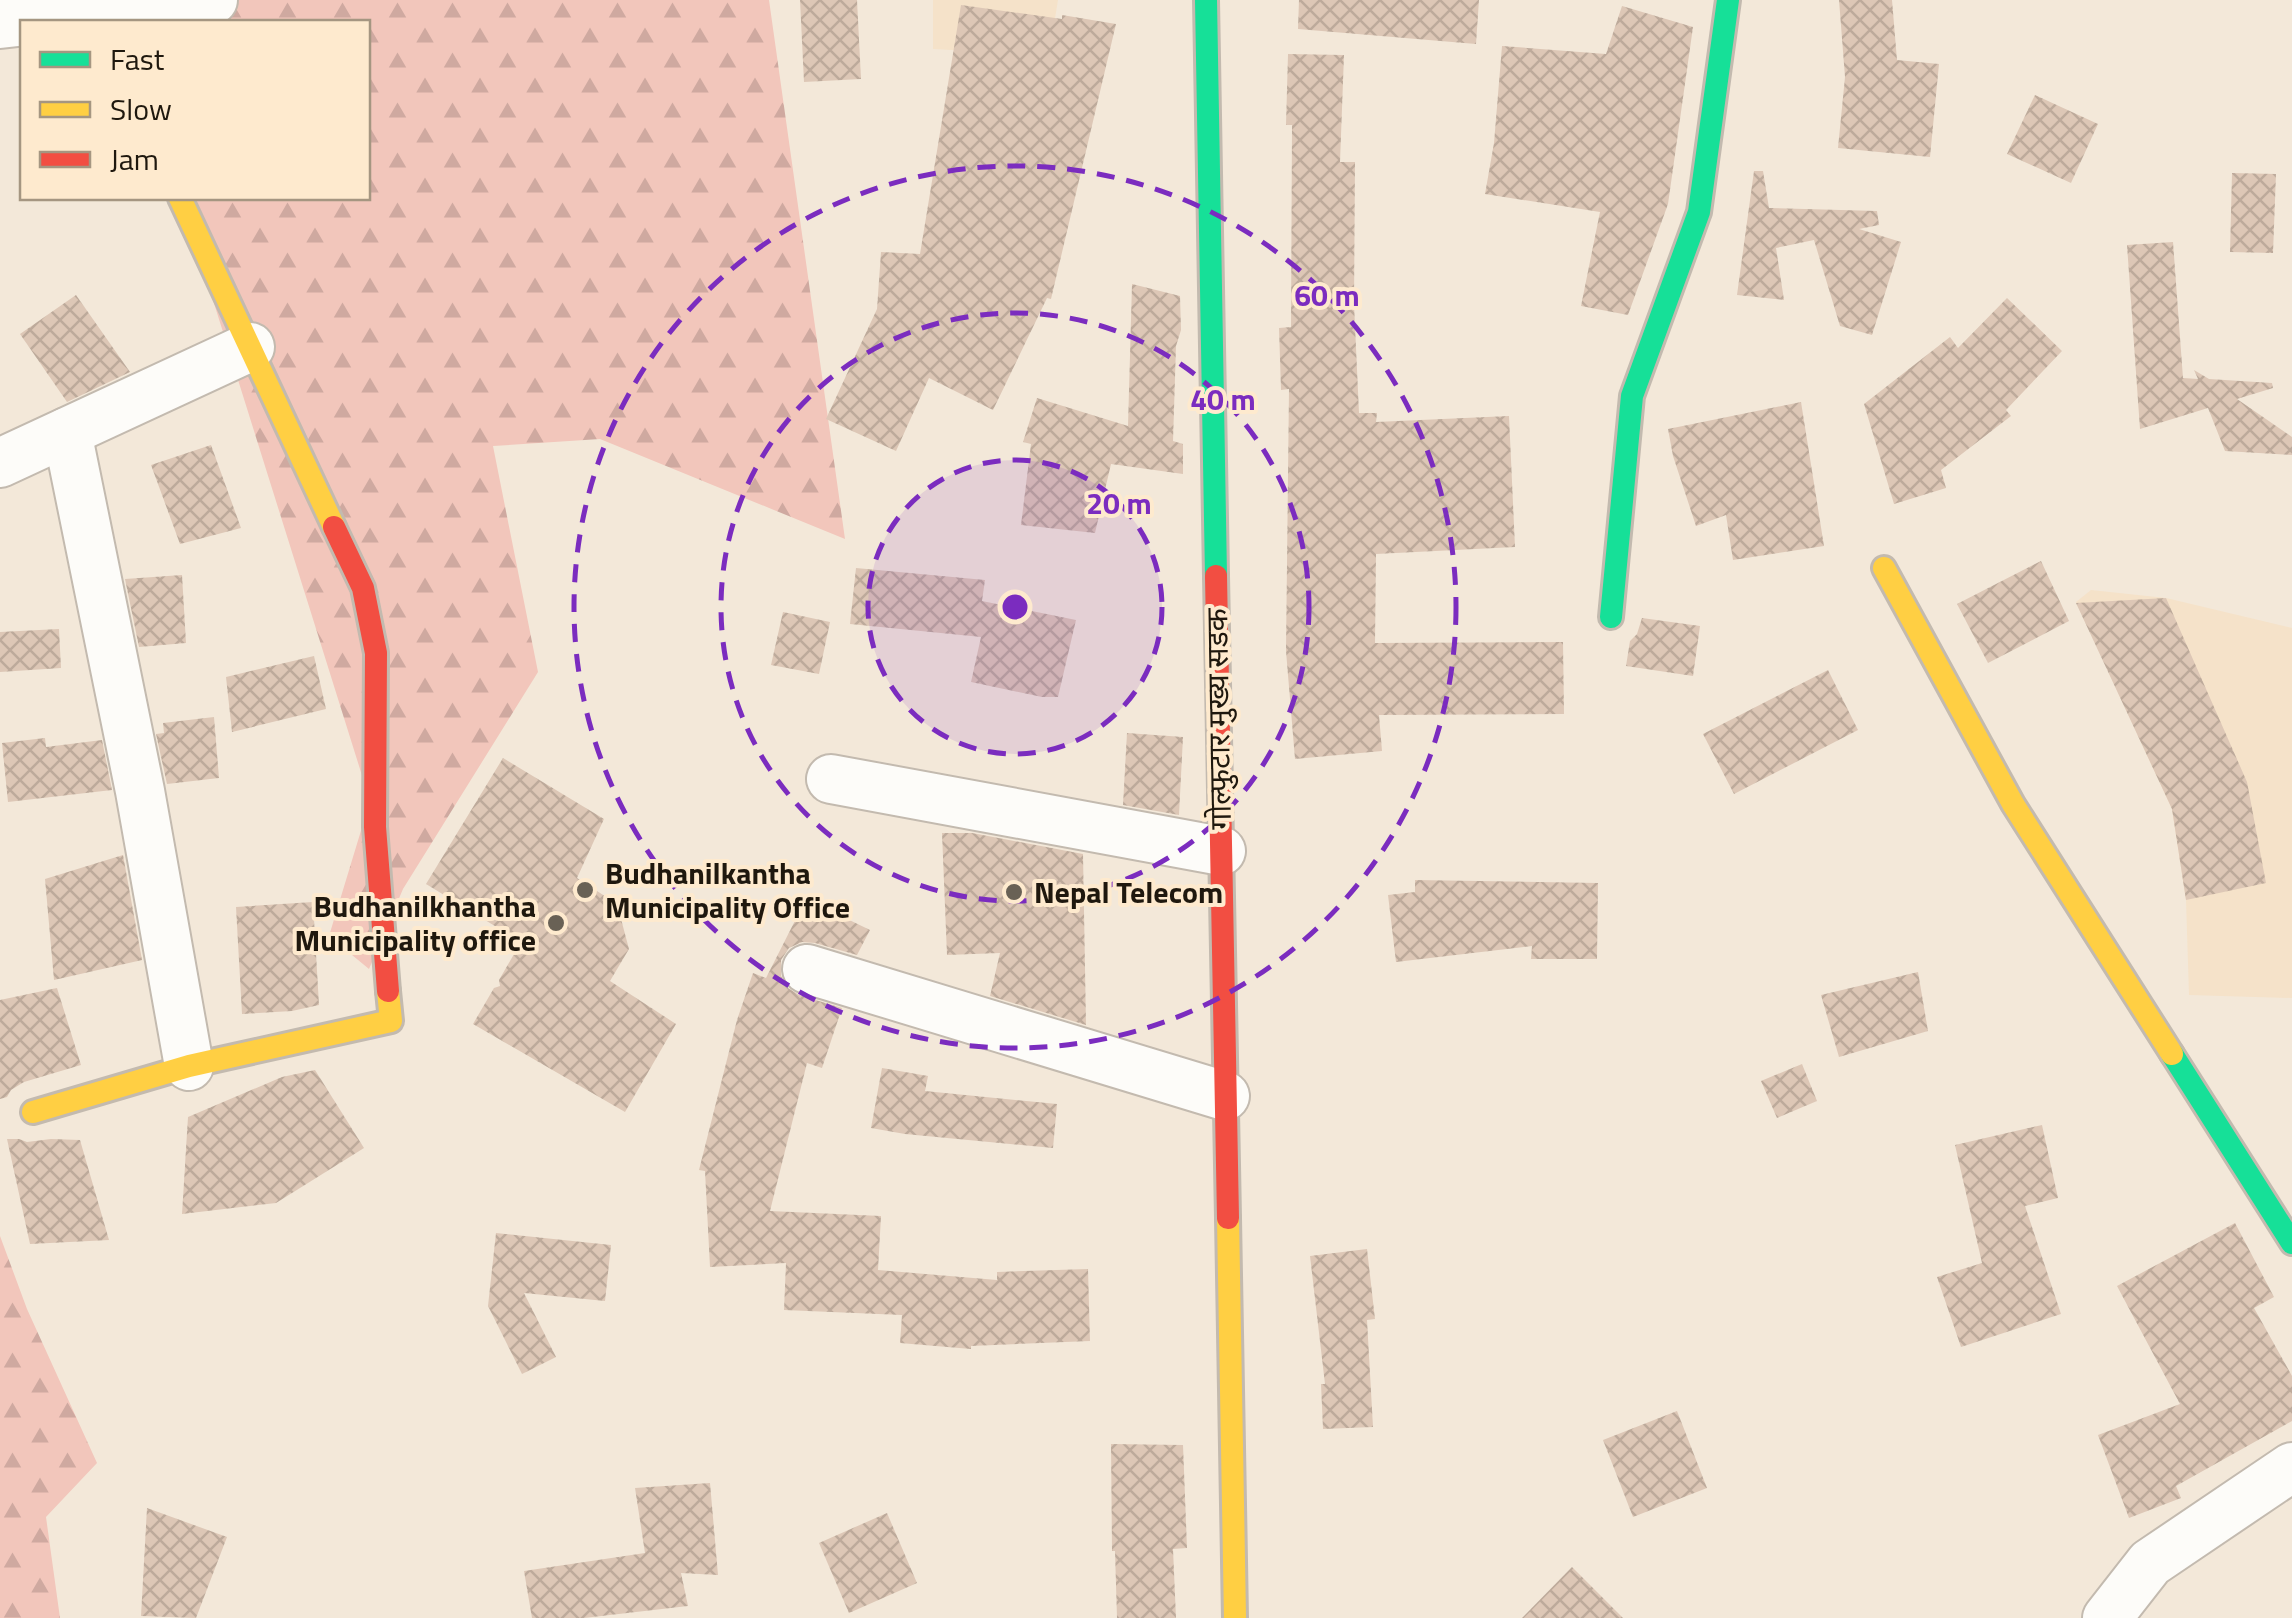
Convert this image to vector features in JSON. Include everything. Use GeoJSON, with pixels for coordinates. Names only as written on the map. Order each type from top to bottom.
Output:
{"type":"FeatureCollection","features":[{"type":"Feature","properties":{"kind":"street"},"geometry":{"type":"LineString","coordinates":[[65,20],[213,0]]}},
{"type":"Feature","properties":{"kind":"street","name":"गोल्फुटार मुख्य सडक"},"geometry":{"type":"LineString","coordinates":[[1206,0],[1235,1618]]}},
{"type":"Feature","properties":{"kind":"street"},"geometry":{"type":"LineString","coordinates":[[1612,617],[1632,396],[1699,212],[1728,0]]}},
{"type":"Feature","properties":{"kind":"street"},"geometry":{"type":"LineString","coordinates":[[33,1112],[190,1066],[392,1021],[375,827],[376,654],[363,588],[181,200]]}},
{"type":"Feature","properties":{"kind":"street"},"geometry":{"type":"LineString","coordinates":[[0,463],[250,347]]}},
{"type":"Feature","properties":{"kind":"street"},"geometry":{"type":"LineString","coordinates":[[67,432],[140,791],[190,1066]]}},
{"type":"Feature","properties":{"kind":"street"},"geometry":{"type":"LineString","coordinates":[[1884,568],[2013,804],[2292,1243]]}},
{"type":"Feature","properties":{"kind":"street"},"geometry":{"type":"LineString","coordinates":[[831,779],[1221,851]]}},
{"type":"Feature","properties":{"kind":"street"},"geometry":{"type":"LineString","coordinates":[[807,969],[1225,1096]]}},
{"type":"Feature","properties":{"kind":"street"},"geometry":{"type":"LineString","coordinates":[[2107,1618],[2150,1563],[2292,1467]]}},
{"type":"Feature","properties":{"kind":"shaded area"},"geometry":{"type":"Polygon","coordinates":[[[933,0],[1058,0],[1049,55],[933,49],[933,0]]]}},
{"type":"Feature","properties":{"kind":"shaded area"},"geometry":{"type":"Polygon","coordinates":[[[2091,590],[2166,598],[2292,628],[2292,998],[2189,995],[2186,900],[2172,809],[2076,602],[2091,590]]]}},
{"type":"Feature","properties":{"kind":"green space"},"geometry":{"type":"Polygon","coordinates":[[[119,0],[769,0],[845,539],[600,439],[493,446],[538,672],[403,889],[369,969],[329,936],[370,801],[182,200],[370,200],[370,20],[125,20],[119,0]]]}},
{"type":"Feature","properties":{"kind":"green space"},"geometry":{"type":"Polygon","coordinates":[[[0,1236],[27,1309],[97,1463],[46,1517],[60,1618],[0,1618],[0,1236]]]}},
{"type":"Feature","properties":{"kind":"building"},"geometry":{"type":"Polygon","coordinates":[[[800,0],[857,0],[861,79],[804,82],[800,0]]]}},
{"type":"Feature","properties":{"kind":"building"},"geometry":{"type":"Polygon","coordinates":[[[1299,0],[1479,0],[1476,44],[1298,29],[1299,0]]]}},
{"type":"Feature","properties":{"kind":"building"},"geometry":{"type":"Polygon","coordinates":[[[1839,0],[1892,0],[1897,60],[1939,64],[1930,157],[1838,148],[1845,77],[1839,0]]]}},
{"type":"Feature","properties":{"kind":"building"},"geometry":{"type":"Polygon","coordinates":[[[961,5],[1116,24],[1051,299],[1047,298],[993,410],[929,378],[896,451],[826,419],[877,309],[881,252],[920,254],[961,5]]]}},
{"type":"Feature","properties":{"kind":"building"},"geometry":{"type":"Polygon","coordinates":[[[1622,6],[1693,27],[1668,204],[1628,315],[1581,306],[1600,212],[1485,194],[1494,143],[1502,46],[1606,54],[1622,6]]]}},
{"type":"Feature","properties":{"kind":"building"},"geometry":{"type":"Polygon","coordinates":[[[1288,54],[1344,55],[1340,162],[1355,162],[1354,304],[1359,413],[1377,413],[1376,422],[1509,416],[1515,547],[1376,554],[1375,643],[1563,642],[1564,714],[1379,715],[1382,751],[1295,759],[1286,651],[1289,389],[1281,390],[1279,328],[1291,327],[1292,125],[1286,125],[1288,54]]]}},
{"type":"Feature","properties":{"kind":"building"},"geometry":{"type":"Polygon","coordinates":[[[2035,95],[2098,124],[2071,183],[2007,154],[2035,95]]]}},
{"type":"Feature","properties":{"kind":"building"},"geometry":{"type":"Polygon","coordinates":[[[1754,171],[1763,171],[1769,208],[1877,211],[1879,225],[1859,229],[1901,242],[1872,335],[1840,326],[1814,240],[1776,248],[1784,300],[1737,295],[1754,171]]]}},
{"type":"Feature","properties":{"kind":"building"},"geometry":{"type":"Polygon","coordinates":[[[2232,173],[2276,174],[2273,253],[2230,252],[2232,173]]]}},
{"type":"Feature","properties":{"kind":"building"},"geometry":{"type":"Polygon","coordinates":[[[2173,242],[2183,378],[2198,379],[2194,370],[2209,379],[2272,383],[2273,388],[2237,399],[2292,437],[2292,455],[2225,451],[2208,408],[2140,429],[2127,245],[2173,242]]]}},
{"type":"Feature","properties":{"kind":"building"},"geometry":{"type":"Polygon","coordinates":[[[1132,284],[1180,296],[1173,441],[1183,444],[1183,474],[1111,464],[1095,533],[1021,525],[1031,444],[1023,442],[1037,398],[1128,426],[1132,284]]]}},
{"type":"Feature","properties":{"kind":"building"},"geometry":{"type":"Polygon","coordinates":[[[76,295],[130,372],[67,402],[20,334],[76,295]]]}},
{"type":"Feature","properties":{"kind":"building"},"geometry":{"type":"Polygon","coordinates":[[[2007,298],[2062,351],[2006,410],[2011,416],[1941,470],[1946,488],[1894,504],[1864,404],[1950,337],[1958,348],[2007,298]]]}},
{"type":"Feature","properties":{"kind":"building"},"geometry":{"type":"Polygon","coordinates":[[[1801,402],[1824,546],[1733,560],[1726,515],[1696,526],[1668,429],[1801,402]]]}},
{"type":"Feature","properties":{"kind":"building"},"geometry":{"type":"Polygon","coordinates":[[[211,445],[241,528],[180,544],[151,465],[211,445]]]}},
{"type":"Feature","properties":{"kind":"building"},"geometry":{"type":"Polygon","coordinates":[[[2041,561],[2069,621],[1988,663],[1957,604],[2041,561]]]}},
{"type":"Feature","properties":{"kind":"building"},"geometry":{"type":"Polygon","coordinates":[[[856,568],[985,580],[982,601],[1076,620],[1058,697],[971,682],[981,637],[850,624],[856,568]]]}},
{"type":"Feature","properties":{"kind":"building"},"geometry":{"type":"Polygon","coordinates":[[[182,575],[186,643],[139,647],[125,579],[182,575]]]}},
{"type":"Feature","properties":{"kind":"building"},"geometry":{"type":"Polygon","coordinates":[[[2166,598],[2247,782],[2266,883],[2186,900],[2172,809],[2076,603],[2166,598]]]}},
{"type":"Feature","properties":{"kind":"building"},"geometry":{"type":"Polygon","coordinates":[[[783,612],[830,622],[819,674],[771,665],[783,612]]]}},
{"type":"Feature","properties":{"kind":"building"},"geometry":{"type":"Polygon","coordinates":[[[1642,618],[1700,626],[1693,676],[1626,666],[1630,641],[1642,618]]]}},
{"type":"Feature","properties":{"kind":"building"},"geometry":{"type":"Polygon","coordinates":[[[59,629],[61,668],[0,672],[0,632],[59,629]]]}},
{"type":"Feature","properties":{"kind":"building"},"geometry":{"type":"Polygon","coordinates":[[[314,656],[326,709],[232,732],[226,677],[314,656]]]}},
{"type":"Feature","properties":{"kind":"building"},"geometry":{"type":"Polygon","coordinates":[[[1828,670],[1858,730],[1734,794],[1703,734],[1828,670]]]}},
{"type":"Feature","properties":{"kind":"building"},"geometry":{"type":"Polygon","coordinates":[[[214,717],[219,778],[167,784],[156,734],[164,733],[163,723],[214,717]]]}},
{"type":"Feature","properties":{"kind":"building"},"geometry":{"type":"Polygon","coordinates":[[[1127,733],[1183,737],[1179,815],[1123,805],[1127,733]]]}},
{"type":"Feature","properties":{"kind":"building"},"geometry":{"type":"Polygon","coordinates":[[[45,738],[46,747],[102,740],[112,790],[8,802],[2,743],[45,738]]]}},
{"type":"Feature","properties":{"kind":"building","name":"Budhanilkhantha Municipality office"},"geometry":{"type":"Polygon","coordinates":[[[503,758],[604,819],[577,878],[617,904],[629,949],[610,981],[676,1024],[625,1112],[473,1024],[494,988],[500,986],[499,980],[521,942],[426,884],[503,758]]]}},
{"type":"Feature","properties":{"kind":"building","name":"Nepal Telecom"},"geometry":{"type":"Polygon","coordinates":[[[942,833],[972,833],[1083,854],[1086,1025],[990,996],[1000,953],[947,955],[942,833]]]}},
{"type":"Feature","properties":{"kind":"building"},"geometry":{"type":"Polygon","coordinates":[[[123,855],[142,960],[54,980],[45,879],[123,855]]]}},
{"type":"Feature","properties":{"kind":"building"},"geometry":{"type":"Polygon","coordinates":[[[1415,880],[1598,883],[1597,959],[1531,959],[1532,946],[1396,962],[1388,895],[1415,892],[1415,880]]]}},
{"type":"Feature","properties":{"kind":"building"},"geometry":{"type":"Polygon","coordinates":[[[806,899],[870,930],[857,955],[802,942],[789,948],[781,960],[781,976],[788,988],[842,1008],[822,1068],[807,1063],[770,1211],[881,1216],[878,1270],[997,1280],[997,1272],[1088,1269],[1090,1341],[971,1349],[900,1343],[902,1315],[784,1310],[786,1263],[710,1267],[705,1171],[699,1170],[737,1020],[753,973],[766,978],[806,899]]]}},
{"type":"Feature","properties":{"kind":"building"},"geometry":{"type":"Polygon","coordinates":[[[313,902],[319,1005],[242,1014],[236,907],[313,902]]]}},
{"type":"Feature","properties":{"kind":"building"},"geometry":{"type":"Polygon","coordinates":[[[1918,972],[1928,1031],[1839,1057],[1821,995],[1918,972]]]}},
{"type":"Feature","properties":{"kind":"building"},"geometry":{"type":"Polygon","coordinates":[[[57,988],[81,1065],[24,1082],[0,1099],[0,1000],[57,988]]]}},
{"type":"Feature","properties":{"kind":"building"},"geometry":{"type":"Polygon","coordinates":[[[1802,1064],[1817,1101],[1777,1118],[1761,1081],[1802,1064]]]}},
{"type":"Feature","properties":{"kind":"building"},"geometry":{"type":"Polygon","coordinates":[[[882,1068],[928,1076],[925,1091],[1057,1104],[1053,1148],[871,1128],[882,1068]]]}},
{"type":"Feature","properties":{"kind":"building"},"geometry":{"type":"Polygon","coordinates":[[[315,1070],[364,1148],[276,1203],[182,1214],[188,1117],[282,1077],[315,1070]]]}},
{"type":"Feature","properties":{"kind":"building"},"geometry":{"type":"Polygon","coordinates":[[[2042,1125],[2058,1198],[2025,1206],[2061,1314],[1961,1347],[1937,1277],[1982,1263],[1955,1145],[2042,1125]]]}},
{"type":"Feature","properties":{"kind":"building"},"geometry":{"type":"Polygon","coordinates":[[[7,1139],[80,1140],[109,1240],[30,1244],[7,1139]]]}},
{"type":"Feature","properties":{"kind":"building"},"geometry":{"type":"Polygon","coordinates":[[[2235,1223],[2274,1297],[2254,1308],[2292,1376],[2292,1421],[2176,1486],[2181,1498],[2129,1518],[2098,1435],[2180,1404],[2117,1286],[2235,1223]]]}},
{"type":"Feature","properties":{"kind":"building"},"geometry":{"type":"Polygon","coordinates":[[[496,1233],[611,1245],[605,1301],[524,1293],[556,1357],[522,1374],[488,1306],[496,1233]]]}},
{"type":"Feature","properties":{"kind":"building"},"geometry":{"type":"Polygon","coordinates":[[[1367,1249],[1375,1319],[1367,1320],[1373,1427],[1323,1429],[1321,1384],[1325,1384],[1310,1256],[1367,1249]]]}},
{"type":"Feature","properties":{"kind":"building"},"geometry":{"type":"Polygon","coordinates":[[[1677,1411],[1707,1488],[1633,1517],[1603,1440],[1677,1411]]]}},
{"type":"Feature","properties":{"kind":"building"},"geometry":{"type":"Polygon","coordinates":[[[1111,1444],[1183,1445],[1187,1548],[1173,1549],[1176,1618],[1117,1618],[1111,1444]]]}},
{"type":"Feature","properties":{"kind":"building"},"geometry":{"type":"Polygon","coordinates":[[[710,1483],[718,1575],[681,1573],[688,1606],[584,1618],[532,1618],[524,1571],[645,1553],[635,1488],[710,1483]]]}},
{"type":"Feature","properties":{"kind":"building"},"geometry":{"type":"Polygon","coordinates":[[[147,1508],[227,1537],[196,1618],[141,1616],[147,1508]]]}},
{"type":"Feature","properties":{"kind":"building"},"geometry":{"type":"Polygon","coordinates":[[[887,1513],[917,1583],[849,1613],[819,1543],[887,1513]]]}},
{"type":"Feature","properties":{"kind":"building"},"geometry":{"type":"Polygon","coordinates":[[[1572,1567],[1623,1618],[1522,1618],[1572,1567]]]}},
{"type":"Feature","properties":{"kind":"traffic: fast"},"geometry":{"type":"LineString","coordinates":[[1206,0],[1216,576]]}},
{"type":"Feature","properties":{"kind":"traffic: fast"},"geometry":{"type":"LineString","coordinates":[[1611,617],[1632,396],[1699,212],[1728,0]]}},
{"type":"Feature","properties":{"kind":"traffic: fast"},"geometry":{"type":"LineString","coordinates":[[2172,1054],[2292,1243]]}},
{"type":"Feature","properties":{"kind":"traffic: slow"},"geometry":{"type":"LineString","coordinates":[[181,200],[334,527]]}},
{"type":"Feature","properties":{"kind":"traffic: slow"},"geometry":{"type":"LineString","coordinates":[[1884,568],[2013,804],[2172,1054]]}},
{"type":"Feature","properties":{"kind":"traffic: slow"},"geometry":{"type":"LineString","coordinates":[[33,1112],[189,1066],[391,1021],[388,991]]}},
{"type":"Feature","properties":{"kind":"traffic: slow"},"geometry":{"type":"LineString","coordinates":[[1228,1218],[1235,1618]]}},
{"type":"Feature","properties":{"kind":"traffic: jam"},"geometry":{"type":"LineString","coordinates":[[334,527],[363,588],[376,653],[375,827],[388,991]]}},
{"type":"Feature","properties":{"kind":"traffic: jam"},"geometry":{"type":"LineString","coordinates":[[1216,576],[1228,1218]]}},
{"type":"Feature","properties":{"kind":"place","name":"Budhanilkantha Municipality Office"},"geometry":{"type":"Point","coordinates":[585,890]}},
{"type":"Feature","properties":{"kind":"place","name":"Nepal Telecom"},"geometry":{"type":"Point","coordinates":[1014,892]}},
{"type":"Feature","properties":{"kind":"place","name":"Budhanilkhantha Municipality office"},"geometry":{"type":"Point","coordinates":[556,923]}}]}
